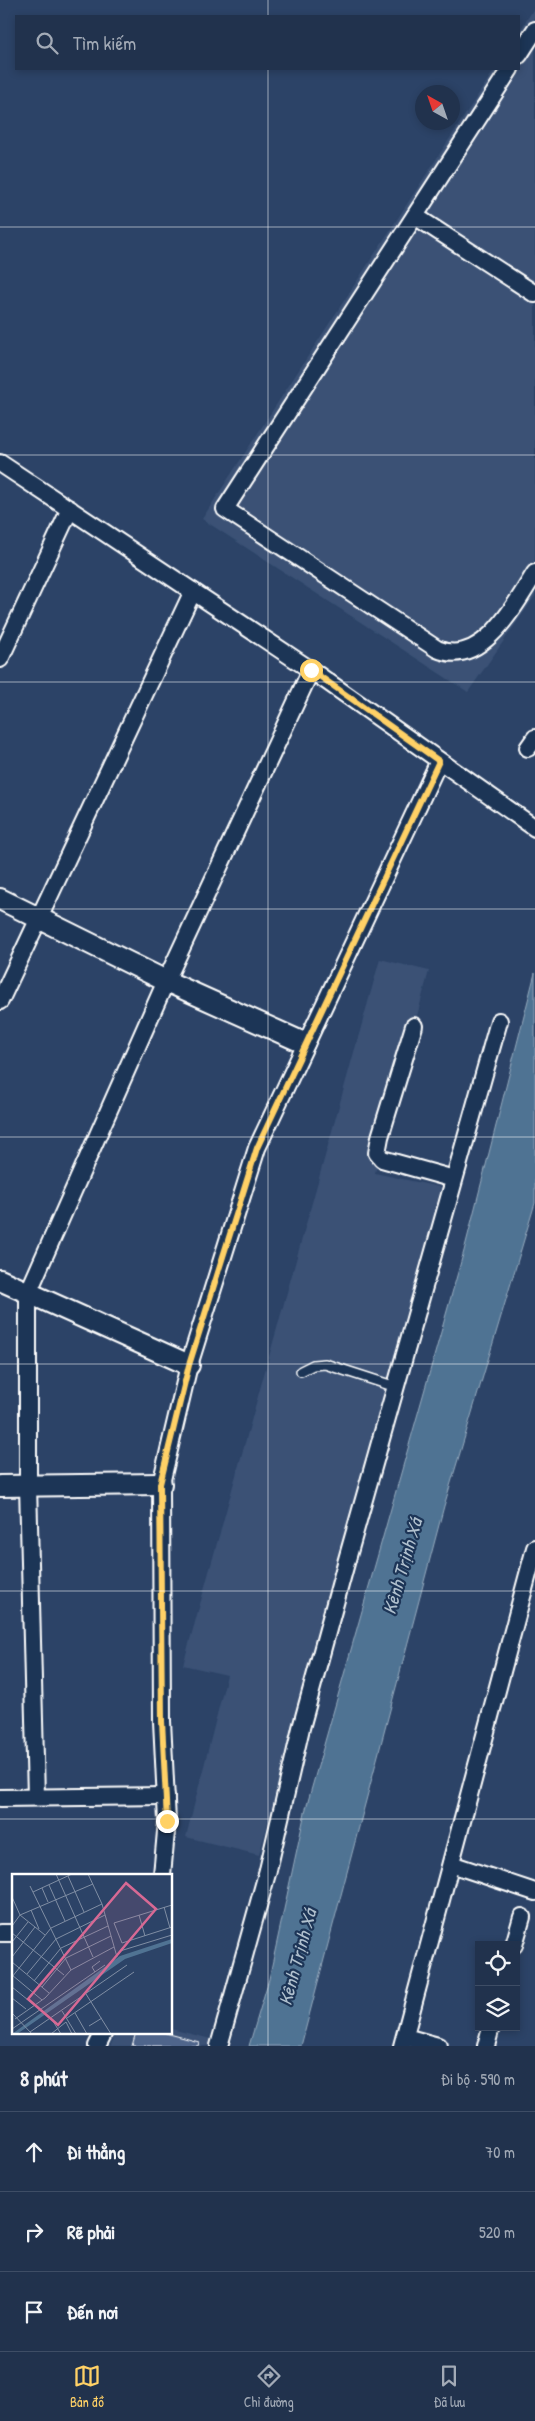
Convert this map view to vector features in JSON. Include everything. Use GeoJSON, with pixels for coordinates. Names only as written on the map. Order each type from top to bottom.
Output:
{"type":"FeatureCollection","features":[{"type":"Feature","properties":{"kind":"street"},"geometry":{"type":"LineString","coordinates":[[520,53],[535,30]]}},
{"type":"Feature","properties":{"kind":"street"},"geometry":{"type":"LineString","coordinates":[[509,70],[225,509],[437,649],[447,653],[465,651],[495,631],[535,572]]}},
{"type":"Feature","properties":{"kind":"street"},"geometry":{"type":"LineString","coordinates":[[415,216],[535,294]]}},
{"type":"Feature","properties":{"kind":"street"},"geometry":{"type":"LineString","coordinates":[[0,463],[311,670],[535,828]]}},
{"type":"Feature","properties":{"kind":"street"},"geometry":{"type":"LineString","coordinates":[[0,659],[70,509]]}},
{"type":"Feature","properties":{"kind":"street"},"geometry":{"type":"LineString","coordinates":[[0,1001],[193,591]]}},
{"type":"Feature","properties":{"kind":"street"},"geometry":{"type":"LineString","coordinates":[[36,1797],[28,1485],[28,1293],[166,981],[311,670]]}},
{"type":"Feature","properties":{"kind":"street"},"geometry":{"type":"LineString","coordinates":[[162,1874],[167,1821],[162,1721],[160,1484],[189,1365],[257,1148],[304,1043],[439,761]]}},
{"type":"Feature","properties":{"kind":"street"},"geometry":{"type":"LineString","coordinates":[[0,899],[166,981],[304,1043]]}},
{"type":"Feature","properties":{"kind":"street"},"geometry":{"type":"LineString","coordinates":[[219,2046],[268,1870],[300,1728],[499,1021]]}},
{"type":"Feature","properties":{"kind":"street"},"geometry":{"type":"LineString","coordinates":[[414,1026],[380,1136],[377,1153],[382,1158],[454,1179]]}},
{"type":"Feature","properties":{"kind":"street"},"geometry":{"type":"LineString","coordinates":[[0,1280],[189,1365]]}},
{"type":"Feature","properties":{"kind":"street"},"geometry":{"type":"LineString","coordinates":[[0,1486],[160,1484]]}},
{"type":"Feature","properties":{"kind":"street"},"geometry":{"type":"LineString","coordinates":[[438,2046],[403,2042],[535,1548]]}},
{"type":"Feature","properties":{"kind":"street"},"geometry":{"type":"LineString","coordinates":[[0,1798],[166,1796]]}},
{"type":"Feature","properties":{"kind":"street"},"geometry":{"type":"LineString","coordinates":[[451,1864],[535,1892]]}},
{"type":"Feature","properties":{"kind":"street"},"geometry":{"type":"LineString","coordinates":[[515,1941],[522,1917]]}},
{"type":"Feature","properties":{"kind":"street"},"geometry":{"type":"LineString","coordinates":[[486,2046],[490,2031]]}},
{"type":"Feature","properties":{"kind":"street"},"geometry":{"type":"LineString","coordinates":[[97,2046],[103,2034]]}},
{"type":"Feature","properties":{"kind":"lane"},"geometry":{"type":"LineString","coordinates":[[301,1372],[313,1365],[325,1364],[396,1387]]}},
{"type":"Feature","properties":{"kind":"shaded area"},"geometry":{"type":"Polygon","coordinates":[[[535,7],[535,596],[468,692],[202,519],[455,130],[460,130],[460,123],[494,70],[520,70],[520,30],[535,7]]]}},
{"type":"Feature","properties":{"kind":"shaded area"},"geometry":{"type":"Polygon","coordinates":[[[380,959],[429,971],[375,1173],[444,1188],[259,1855],[186,1837],[227,1675],[183,1665],[380,959]]]}},
{"type":"Feature","properties":{"kind":"shaded area"},"geometry":{"type":"Polygon","coordinates":[[[172,2029],[215,2040],[213,2046],[110,2046],[116,2034],[172,2034],[172,2029]]]}},
{"type":"Feature","properties":{"kind":"water","name":"Kênh Trịnh Xá"},"geometry":{"type":"Polygon","coordinates":[[[535,973],[535,1203],[444,1506],[301,2046],[249,2046],[269,1979],[305,1812],[464,1251],[535,973]]]}},
{"type":"Feature","properties":{"kind":"building"},"geometry":{"type":"Polygon","coordinates":[[[135,2034],[169,2034],[199,2042],[198,2046],[132,2046],[135,2034]]]}},
{"type":"Feature","properties":{"kind":"route"},"geometry":{"type":"LineString","coordinates":[[167,1821],[162,1721],[160,1484],[189,1365],[257,1148],[304,1043],[439,761],[311,670]]}}]}
